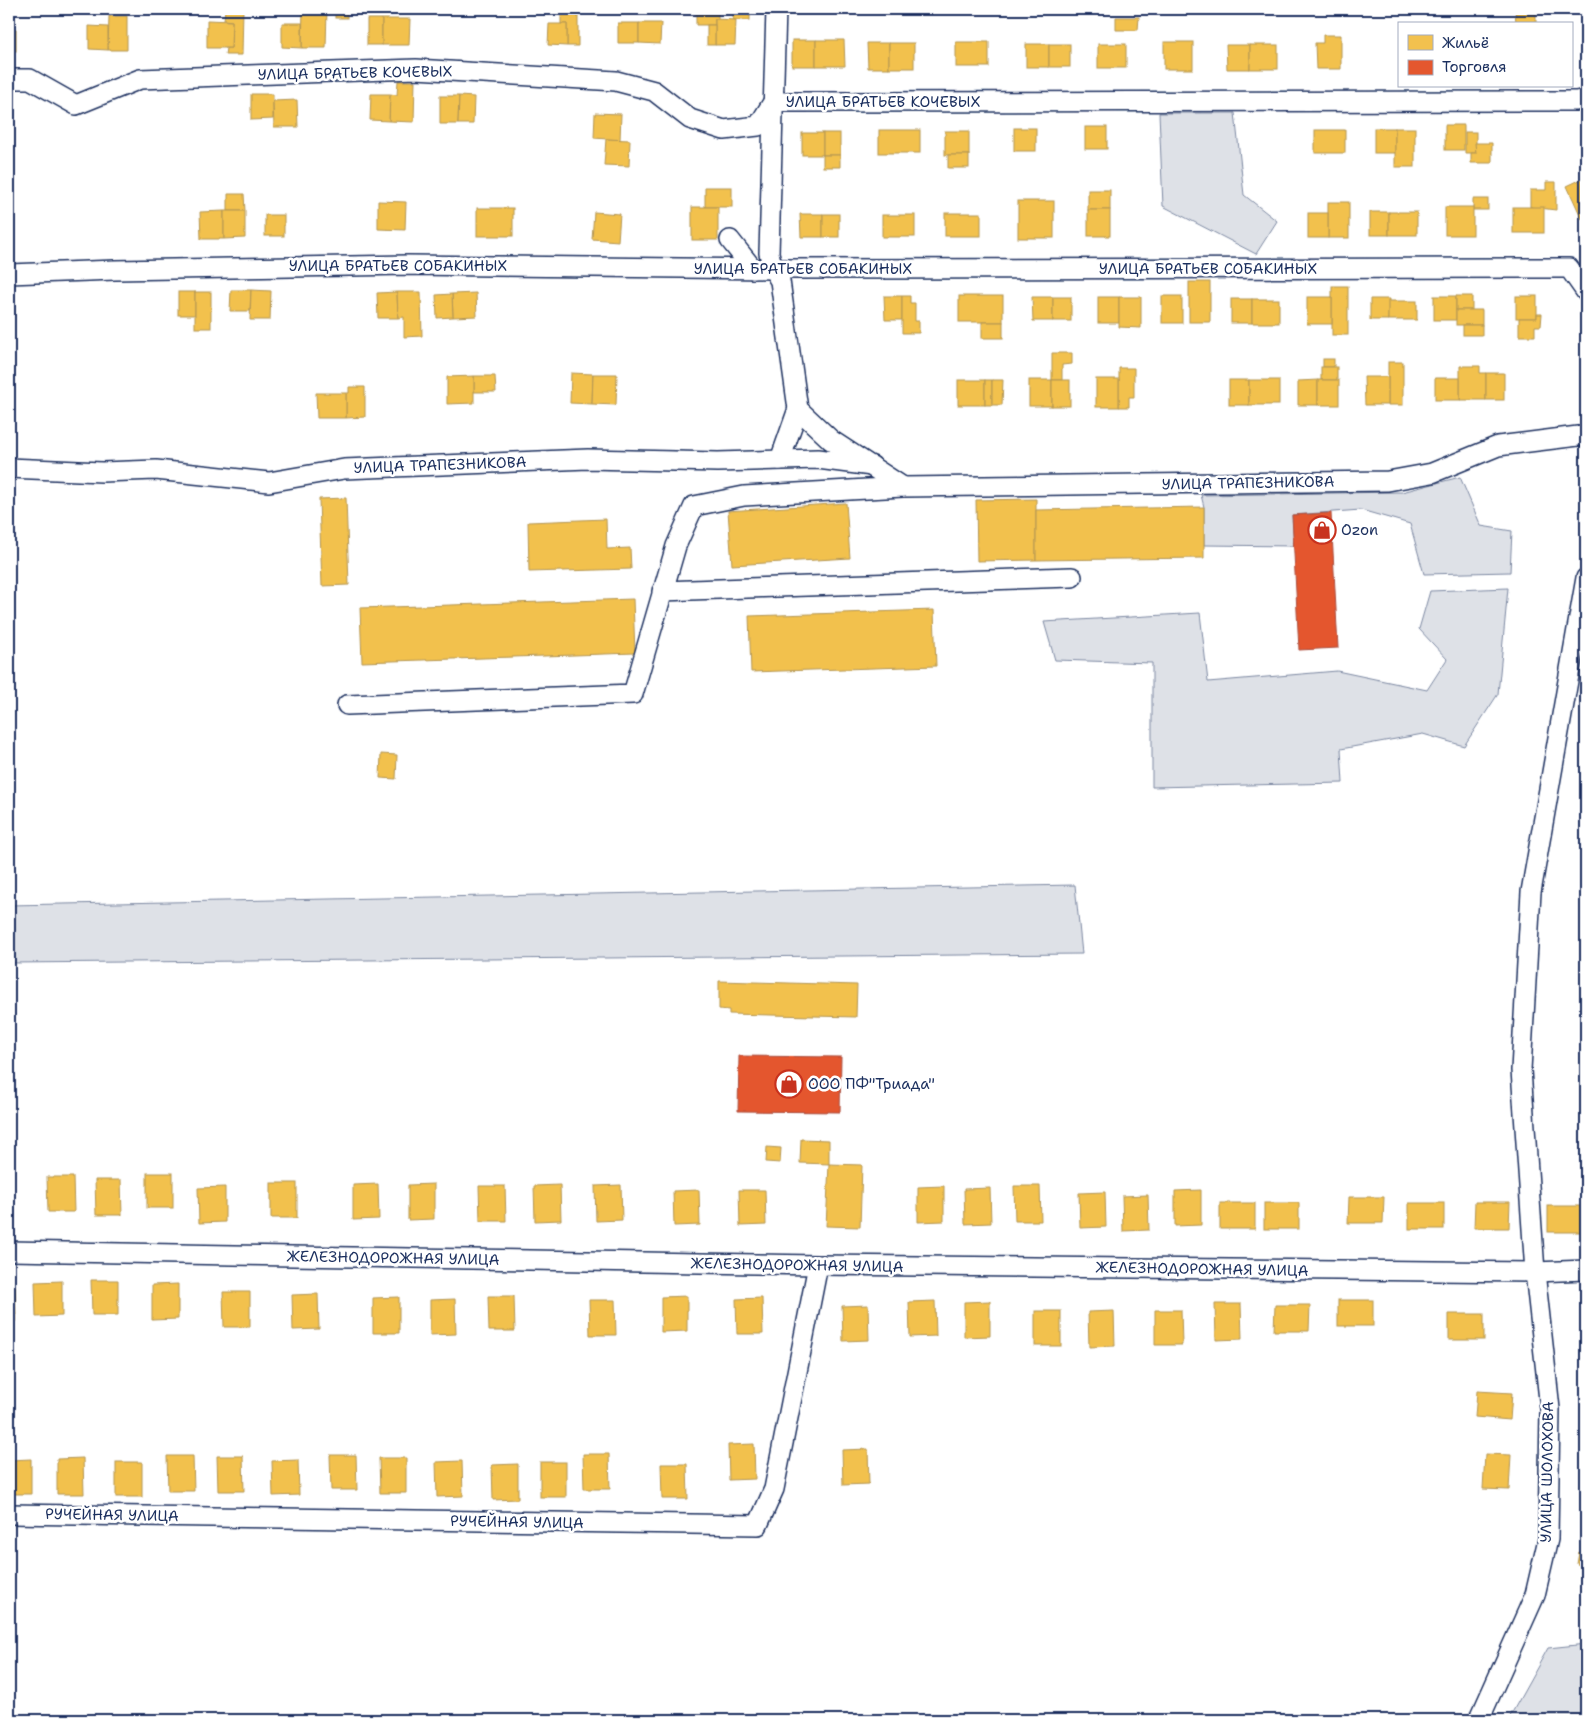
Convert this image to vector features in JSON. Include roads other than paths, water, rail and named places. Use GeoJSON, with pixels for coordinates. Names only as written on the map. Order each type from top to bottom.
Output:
{"type":"FeatureCollection","features":[{"type":"Feature","properties":{"kind":"street"},"geometry":{"type":"LineString","coordinates":[[776,9],[769,253],[773,269],[780,281],[798,409],[780,460]]}},
{"type":"Feature","properties":{"kind":"street","name":"УЛИЦА БРАТЬЕВ КОЧЕВЫХ"},"geometry":{"type":"LineString","coordinates":[[9,79],[30,79],[76,105],[140,79],[416,69],[616,80],[654,91],[690,118],[724,130],[758,126],[774,102],[1576,101],[1586,99]]}},
{"type":"Feature","properties":{"kind":"street"},"geometry":{"type":"LineString","coordinates":[[730,240],[753,269]]}},
{"type":"Feature","properties":{"kind":"street","name":"УЛИЦА БРАТЬЕВ СОБАКИНЫХ"},"geometry":{"type":"LineString","coordinates":[[9,274],[408,264],[753,269],[1569,268],[1586,292]]}},
{"type":"Feature","properties":{"kind":"street"},"geometry":{"type":"LineString","coordinates":[[798,409],[831,440],[903,487]]}},
{"type":"Feature","properties":{"kind":"street","name":"УЛИЦА ТРАПЕЗНИКОВА"},"geometry":{"type":"LineString","coordinates":[[662,591],[676,546],[694,506],[744,496],[903,487],[1388,481],[1432,473],[1498,446],[1586,435]]}},
{"type":"Feature","properties":{"kind":"street","name":"УЛИЦА ТРАПЕЗНИКОВА"},"geometry":{"type":"LineString","coordinates":[[9,468],[102,472],[156,470],[269,482],[344,469],[588,459],[718,462],[818,459],[872,466]]}},
{"type":"Feature","properties":{"kind":"street"},"geometry":{"type":"LineString","coordinates":[[347,705],[632,694],[662,591],[1072,577]]}},
{"type":"Feature","properties":{"kind":"street","name":"УЛИЦА ШОЛОХОВА"},"geometry":{"type":"LineString","coordinates":[[1478,1720],[1535,1595],[1548,1538],[1550,1409],[1535,1272],[1521,1070],[1532,892],[1586,578]]}},
{"type":"Feature","properties":{"kind":"street","name":"ЖЕЛЕЗНОДОРОЖНАЯ УЛИЦА"},"geometry":{"type":"LineString","coordinates":[[9,1252],[818,1266],[1535,1272],[1586,1270]]}},
{"type":"Feature","properties":{"kind":"street","name":"РУЧЕЙНАЯ УЛИЦА"},"geometry":{"type":"LineString","coordinates":[[9,1514],[758,1525],[774,1489],[818,1266]]}},
{"type":"Feature","properties":{"kind":"place","name":"Ozon"},"geometry":{"type":"Point","coordinates":[1322,530]}},
{"type":"Feature","properties":{"kind":"place","name":"ООО ПФ\"Триада\""},"geometry":{"type":"Point","coordinates":[789,1084]}}]}
